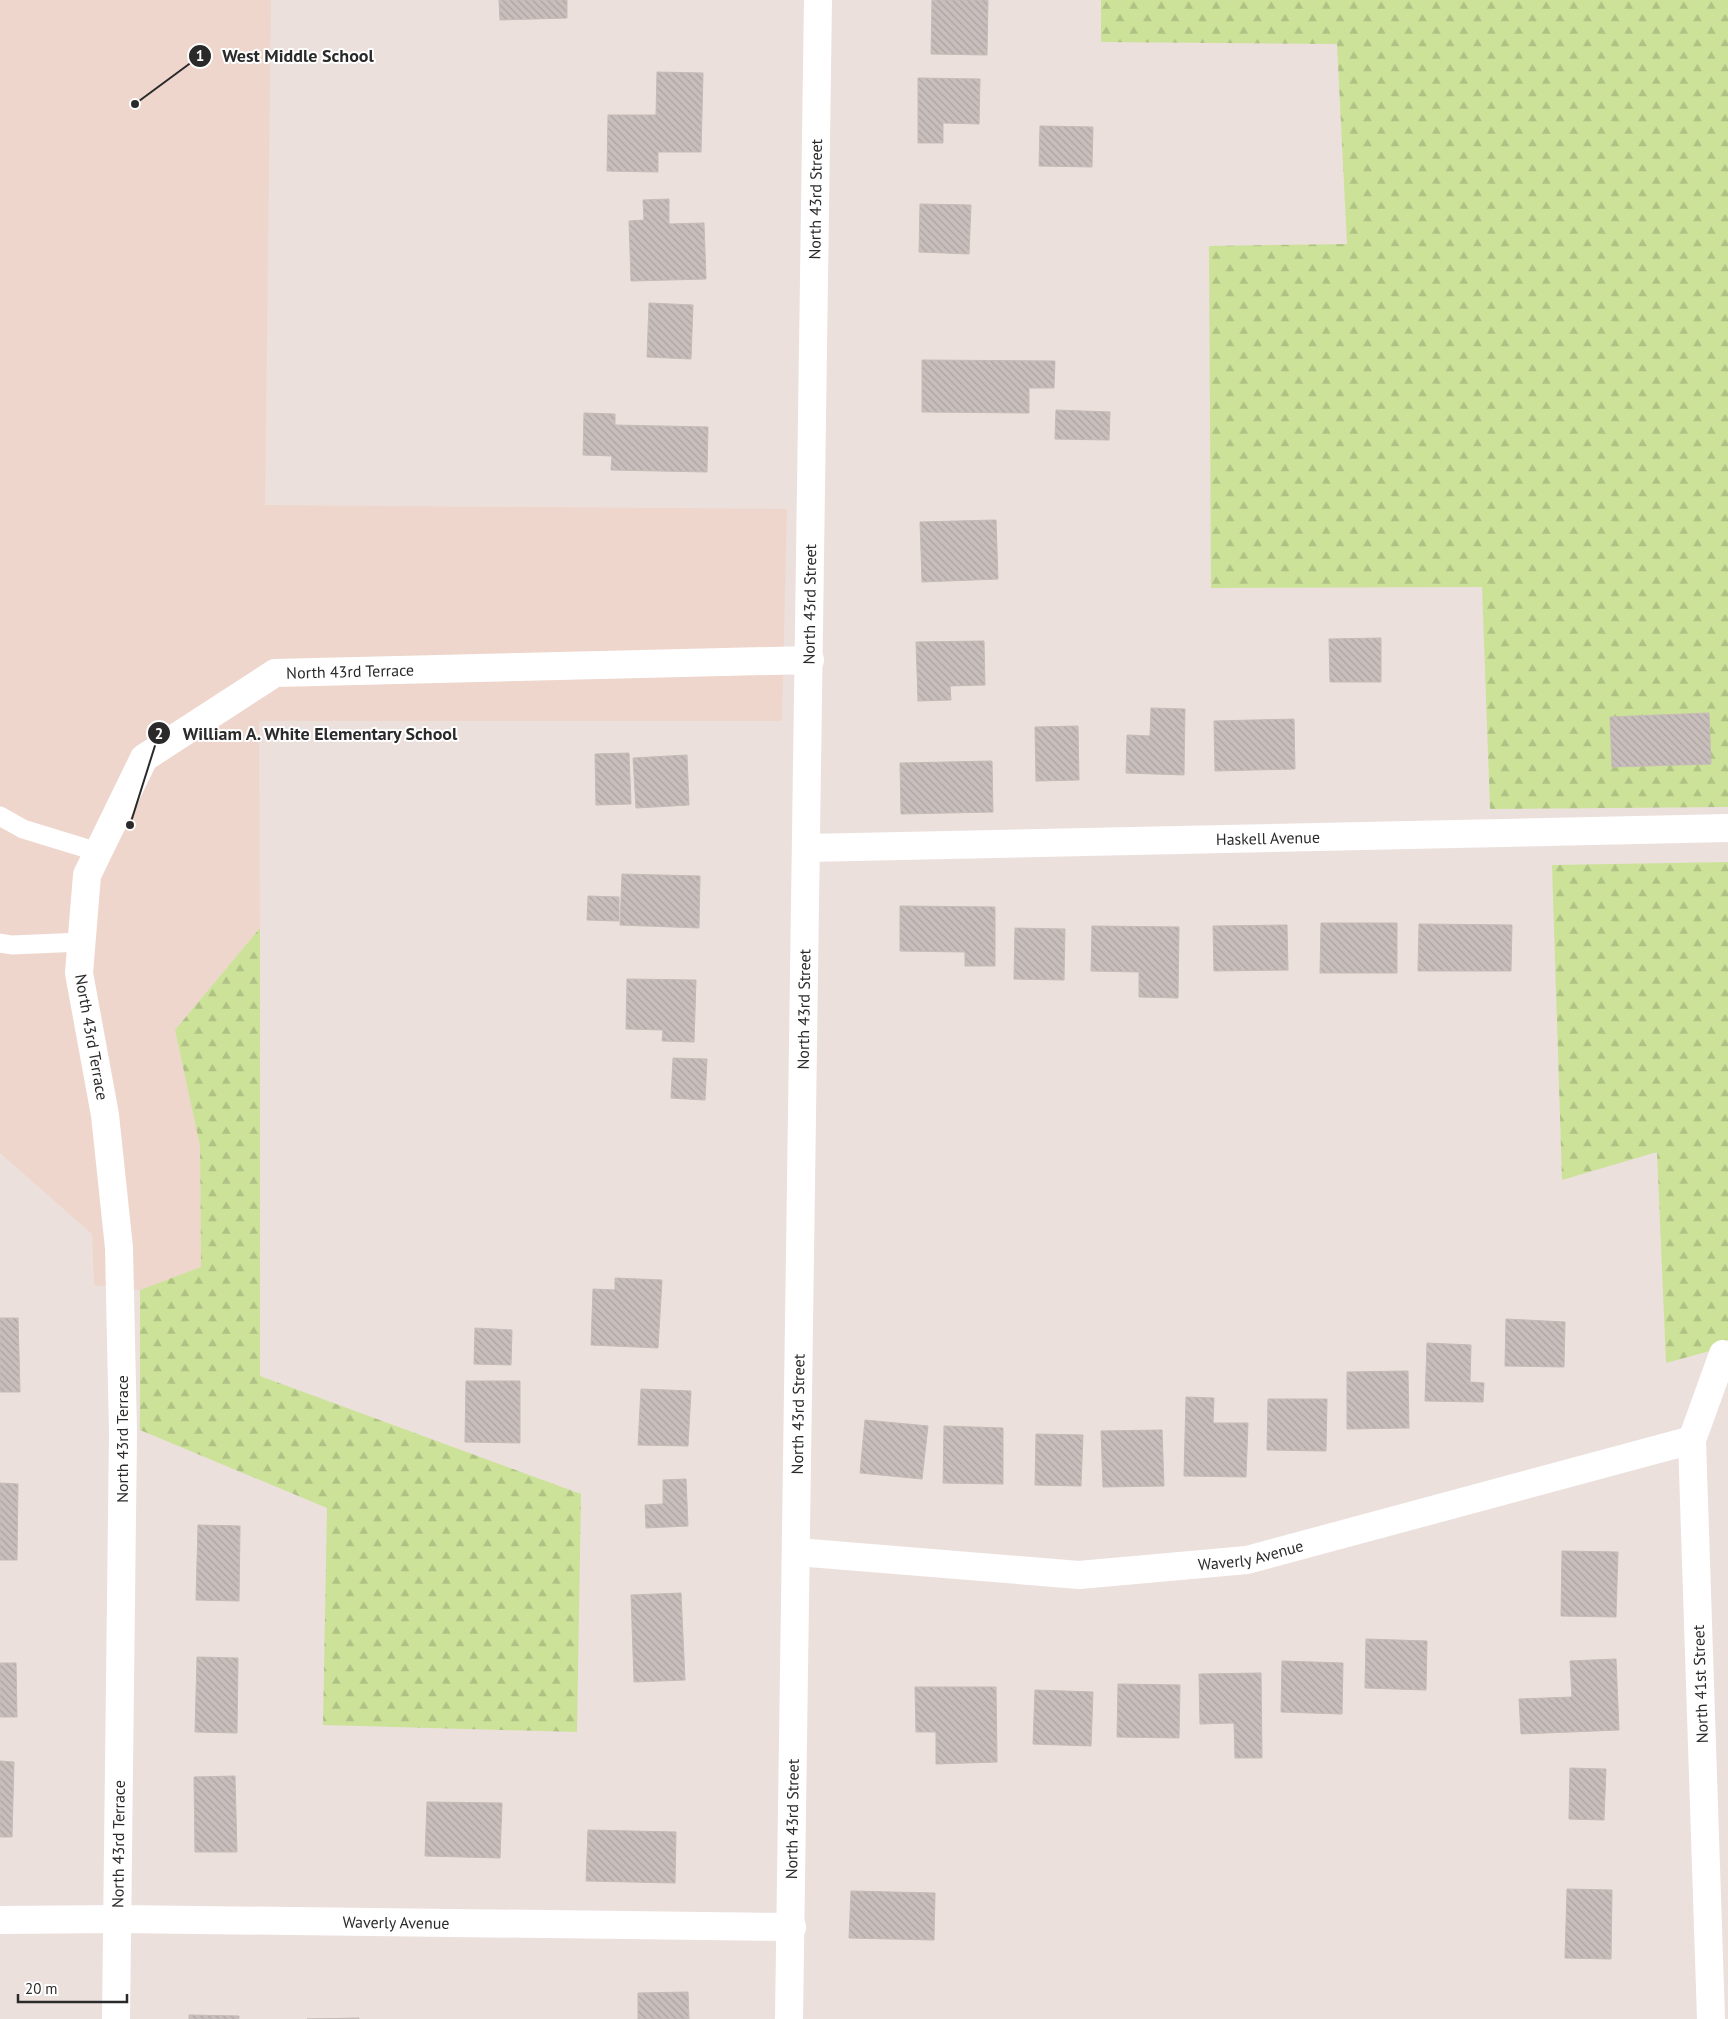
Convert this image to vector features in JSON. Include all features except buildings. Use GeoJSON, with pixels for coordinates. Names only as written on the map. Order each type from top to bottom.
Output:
{"type":"FeatureCollection","features":[{"type":"Feature","properties":{"kind":"street","name":"North 43rd Street"},"geometry":{"type":"LineString","coordinates":[[789,2019],[792,1928],[808,848],[818,0]]}},
{"type":"Feature","properties":{"kind":"street","name":"North 43rd Terrace"},"geometry":{"type":"LineString","coordinates":[[116,2019],[119,1919],[123,1432],[119,1248],[106,1115],[79,973],[87,875],[144,758],[275,673],[810,660]]}},
{"type":"Feature","properties":{"kind":"street","name":"Haskell Avenue"},"geometry":{"type":"LineString","coordinates":[[808,848],[1728,828]]}},
{"type":"Feature","properties":{"kind":"street","name":"North 41st Street"},"geometry":{"type":"LineString","coordinates":[[1711,2019],[1692,1440],[1723,1354]]}},
{"type":"Feature","properties":{"kind":"street","name":"Waverly Avenue"},"geometry":{"type":"LineString","coordinates":[[797,1552],[1080,1575],[1247,1560],[1692,1440]]}},
{"type":"Feature","properties":{"kind":"street","name":"Waverly Avenue"},"geometry":{"type":"LineString","coordinates":[[0,1920],[119,1919],[792,1928]]}},
{"type":"Feature","properties":{"kind":"lane"},"geometry":{"type":"LineString","coordinates":[[0,816],[23,829],[98,852]]}},
{"type":"Feature","properties":{"kind":"lane"},"geometry":{"type":"LineString","coordinates":[[0,943],[12,945],[82,942]]}},
{"type":"Feature","properties":{"kind":"shaded area"},"geometry":{"type":"Polygon","coordinates":[[[0,0],[271,0],[265,505],[787,509],[782,721],[259,721],[260,928],[175,1030],[200,1146],[201,1268],[140,1290],[94,1285],[92,1234],[0,1153],[0,0]]]}},
{"type":"Feature","properties":{"kind":"green space"},"geometry":{"type":"Polygon","coordinates":[[[1101,0],[1728,0],[1728,807],[1490,809],[1482,587],[1211,588],[1209,246],[1347,244],[1337,44],[1101,42],[1101,0]]]}},
{"type":"Feature","properties":{"kind":"green space"},"geometry":{"type":"Polygon","coordinates":[[[1728,862],[1728,1346],[1666,1363],[1657,1152],[1562,1180],[1552,865],[1728,862]]]}},
{"type":"Feature","properties":{"kind":"green space"},"geometry":{"type":"Polygon","coordinates":[[[260,928],[260,1376],[581,1494],[577,1732],[323,1725],[327,1508],[140,1430],[140,1290],[201,1267],[200,1146],[175,1030],[260,928]]]}},
{"type":"Feature","properties":{"kind":"place","name":"West Middle School"},"geometry":{"type":"Point","coordinates":[135,104]}},
{"type":"Feature","properties":{"kind":"place","name":"William A. White Elementary School"},"geometry":{"type":"Point","coordinates":[130,825]}}]}
